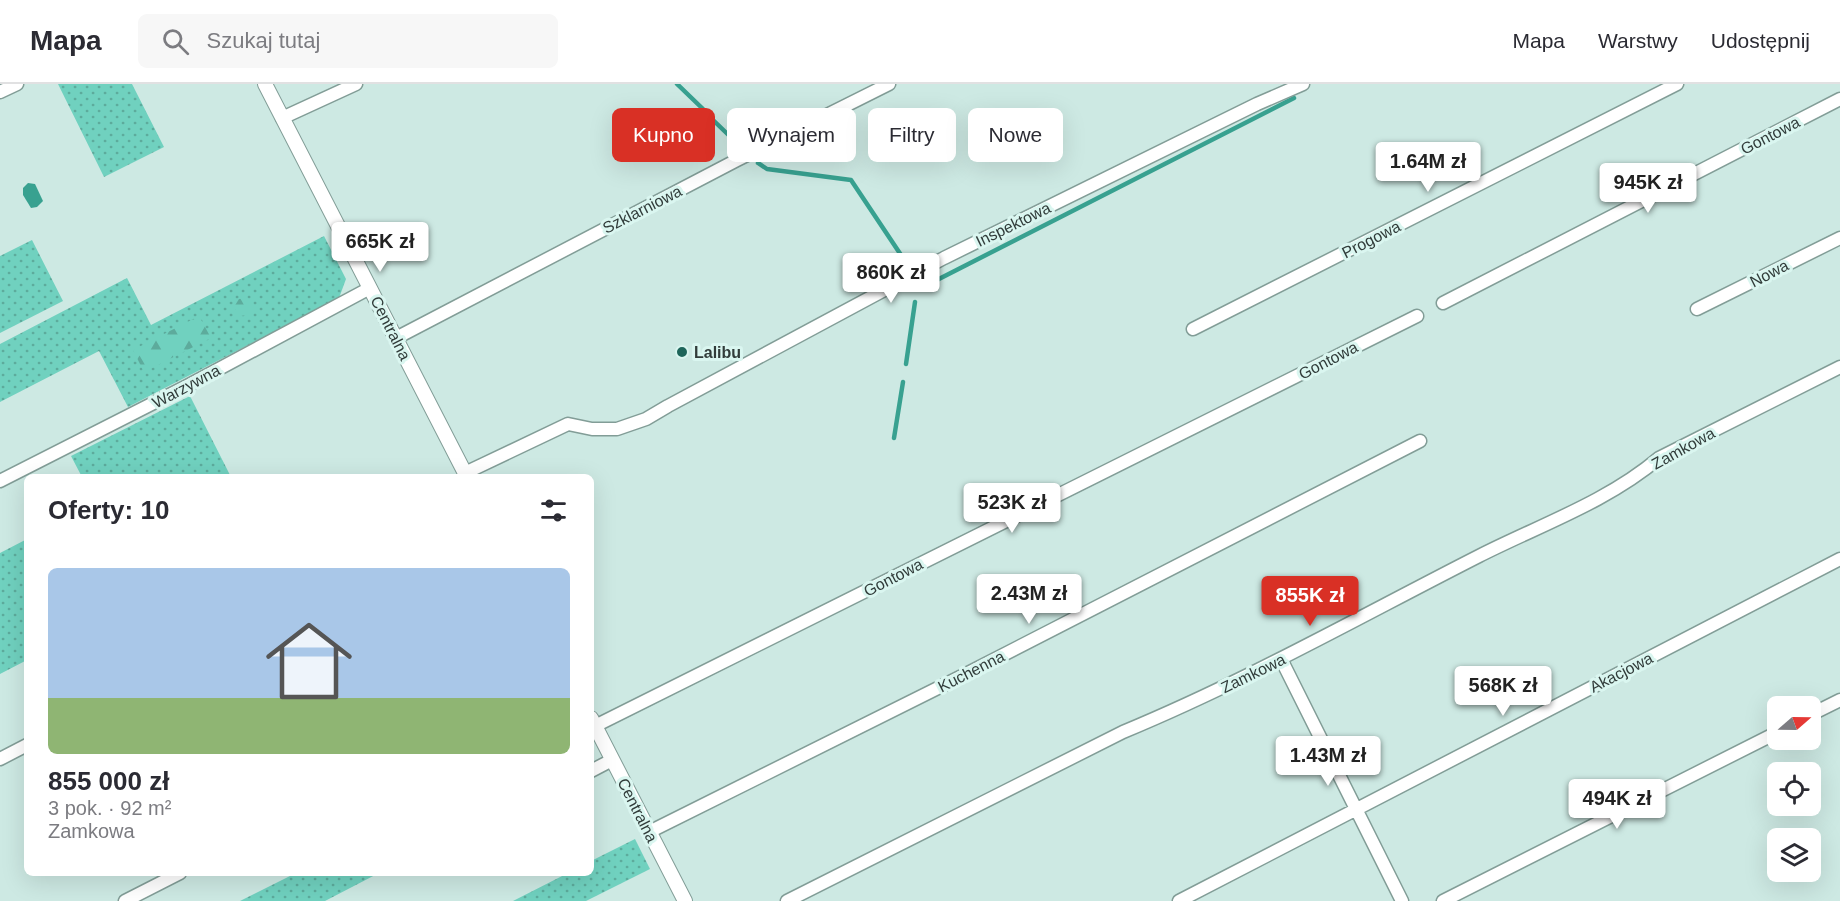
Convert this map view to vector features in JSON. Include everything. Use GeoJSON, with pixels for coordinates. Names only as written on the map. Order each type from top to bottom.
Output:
{"type":"FeatureCollection","features":[{"type":"Feature","properties":{"kind":"street"},"geometry":{"type":"LineString","coordinates":[[0,92],[17,84]]}},
{"type":"Feature","properties":{"kind":"street","name":"Centralna"},"geometry":{"type":"LineString","coordinates":[[265,84],[465,474]]}},
{"type":"Feature","properties":{"kind":"street"},"geometry":{"type":"LineString","coordinates":[[282,117],[356,84]]}},
{"type":"Feature","properties":{"kind":"street","name":"Szklarniowa"},"geometry":{"type":"LineString","coordinates":[[396,338],[716,171],[889,84]]}},
{"type":"Feature","properties":{"kind":"street","name":"Inspektowa"},"geometry":{"type":"LineString","coordinates":[[468,474],[568,424],[592,429],[617,429],[646,419],[944,258],[1257,104],[1303,84]]}},
{"type":"Feature","properties":{"kind":"street","name":"Progowa"},"geometry":{"type":"LineString","coordinates":[[1193,329],[1677,84]]}},
{"type":"Feature","properties":{"kind":"street","name":"Gontowa"},"geometry":{"type":"LineString","coordinates":[[1443,303],[1840,99]]}},
{"type":"Feature","properties":{"kind":"street","name":"Nowa"},"geometry":{"type":"LineString","coordinates":[[1697,309],[1840,238]]}},
{"type":"Feature","properties":{"kind":"street","name":"Warzywna"},"geometry":{"type":"LineString","coordinates":[[0,481],[187,386],[370,288]]}},
{"type":"Feature","properties":{"kind":"street","name":"Gontowa"},"geometry":{"type":"LineString","coordinates":[[594,722],[1417,316]]}},
{"type":"Feature","properties":{"kind":"street","name":"Zamkowa"},"geometry":{"type":"LineString","coordinates":[[787,901],[1123,732],[1171,712],[1281,659],[1480,555],[1597,499],[1636,477],[1659,458],[1840,367]]}},
{"type":"Feature","properties":{"kind":"street","name":"Kuchenna"},"geometry":{"type":"LineString","coordinates":[[649,832],[966,675],[1420,441]]}},
{"type":"Feature","properties":{"kind":"street","name":"Akacjowa"},"geometry":{"type":"LineString","coordinates":[[1179,901],[1840,559]]}},
{"type":"Feature","properties":{"kind":"street"},"geometry":{"type":"LineString","coordinates":[[1281,659],[1402,901]]}},
{"type":"Feature","properties":{"kind":"street"},"geometry":{"type":"LineString","coordinates":[[1821,710],[1840,700]]}},
{"type":"Feature","properties":{"kind":"street","name":"Centralna"},"geometry":{"type":"LineString","coordinates":[[594,724],[685,901]]}},
{"type":"Feature","properties":{"kind":"street"},"geometry":{"type":"LineString","coordinates":[[1443,901],[1767,738]]}},
{"type":"Feature","properties":{"kind":"street"},"geometry":{"type":"LineString","coordinates":[[0,759],[24,747]]}},
{"type":"Feature","properties":{"kind":"street"},"geometry":{"type":"LineString","coordinates":[[594,769],[612,760]]}},
{"type":"Feature","properties":{"kind":"street"},"geometry":{"type":"LineString","coordinates":[[125,901],[174,876]]}},
{"type":"Feature","properties":{"kind":"green space"},"geometry":{"type":"Polygon","coordinates":[[[58,84],[132,84],[164,147],[104,177],[58,84]]]}},
{"type":"Feature","properties":{"kind":"green space"},"geometry":{"type":"Polygon","coordinates":[[[324,236],[346,279],[339,298],[128,407],[99,351],[0,402],[0,344],[127,278],[151,325],[324,236]]]}},
{"type":"Feature","properties":{"kind":"green space"},"geometry":{"type":"Polygon","coordinates":[[[32,240],[63,301],[0,333],[0,256],[32,240]]]}},
{"type":"Feature","properties":{"kind":"green space"},"geometry":{"type":"Polygon","coordinates":[[[248,298],[252,309],[249,315],[239,316],[234,307],[239,299],[248,298]]]}},
{"type":"Feature","properties":{"kind":"green space"},"geometry":{"type":"Polygon","coordinates":[[[199,316],[211,338],[144,372],[133,350],[199,316]]]}},
{"type":"Feature","properties":{"kind":"green space"},"geometry":{"type":"Polygon","coordinates":[[[190,396],[229,474],[80,474],[71,456],[190,396]]]}},
{"type":"Feature","properties":{"kind":"green space"},"geometry":{"type":"Polygon","coordinates":[[[24,541],[24,662],[0,674],[0,553],[24,541]]]}},
{"type":"Feature","properties":{"kind":"green space"},"geometry":{"type":"Polygon","coordinates":[[[635,839],[650,869],[586,901],[513,901],[562,876],[594,876],[594,860],[635,839]]]}},
{"type":"Feature","properties":{"kind":"green space"},"geometry":{"type":"Polygon","coordinates":[[[290,876],[373,876],[325,901],[240,901],[290,876]]]}},
{"type":"Feature","properties":{"kind":"shaded area"},"geometry":{"type":"Polygon","coordinates":[[[28,183],[35,184],[43,201],[37,207],[31,208],[23,195],[23,188],[28,183]]]}},
{"type":"Feature","properties":{"kind":"waterway"},"geometry":{"type":"LineString","coordinates":[[677,84],[702,108]]}},
{"type":"Feature","properties":{"kind":"waterway"},"geometry":{"type":"LineString","coordinates":[[920,283],[935,281],[1294,98]]}},
{"type":"Feature","properties":{"kind":"waterway"},"geometry":{"type":"LineString","coordinates":[[715,122],[727,134]]}},
{"type":"Feature","properties":{"kind":"waterway"},"geometry":{"type":"LineString","coordinates":[[758,163],[767,169],[851,180],[909,267]]}},
{"type":"Feature","properties":{"kind":"waterway"},"geometry":{"type":"LineString","coordinates":[[917,279],[920,283],[917,289]]}},
{"type":"Feature","properties":{"kind":"waterway"},"geometry":{"type":"LineString","coordinates":[[906,364],[915,302]]}},
{"type":"Feature","properties":{"kind":"waterway"},"geometry":{"type":"LineString","coordinates":[[894,438],[903,382]]}},
{"type":"Feature","properties":{"kind":"place","name":"Lalibu"},"geometry":{"type":"Point","coordinates":[682,352]}}]}
